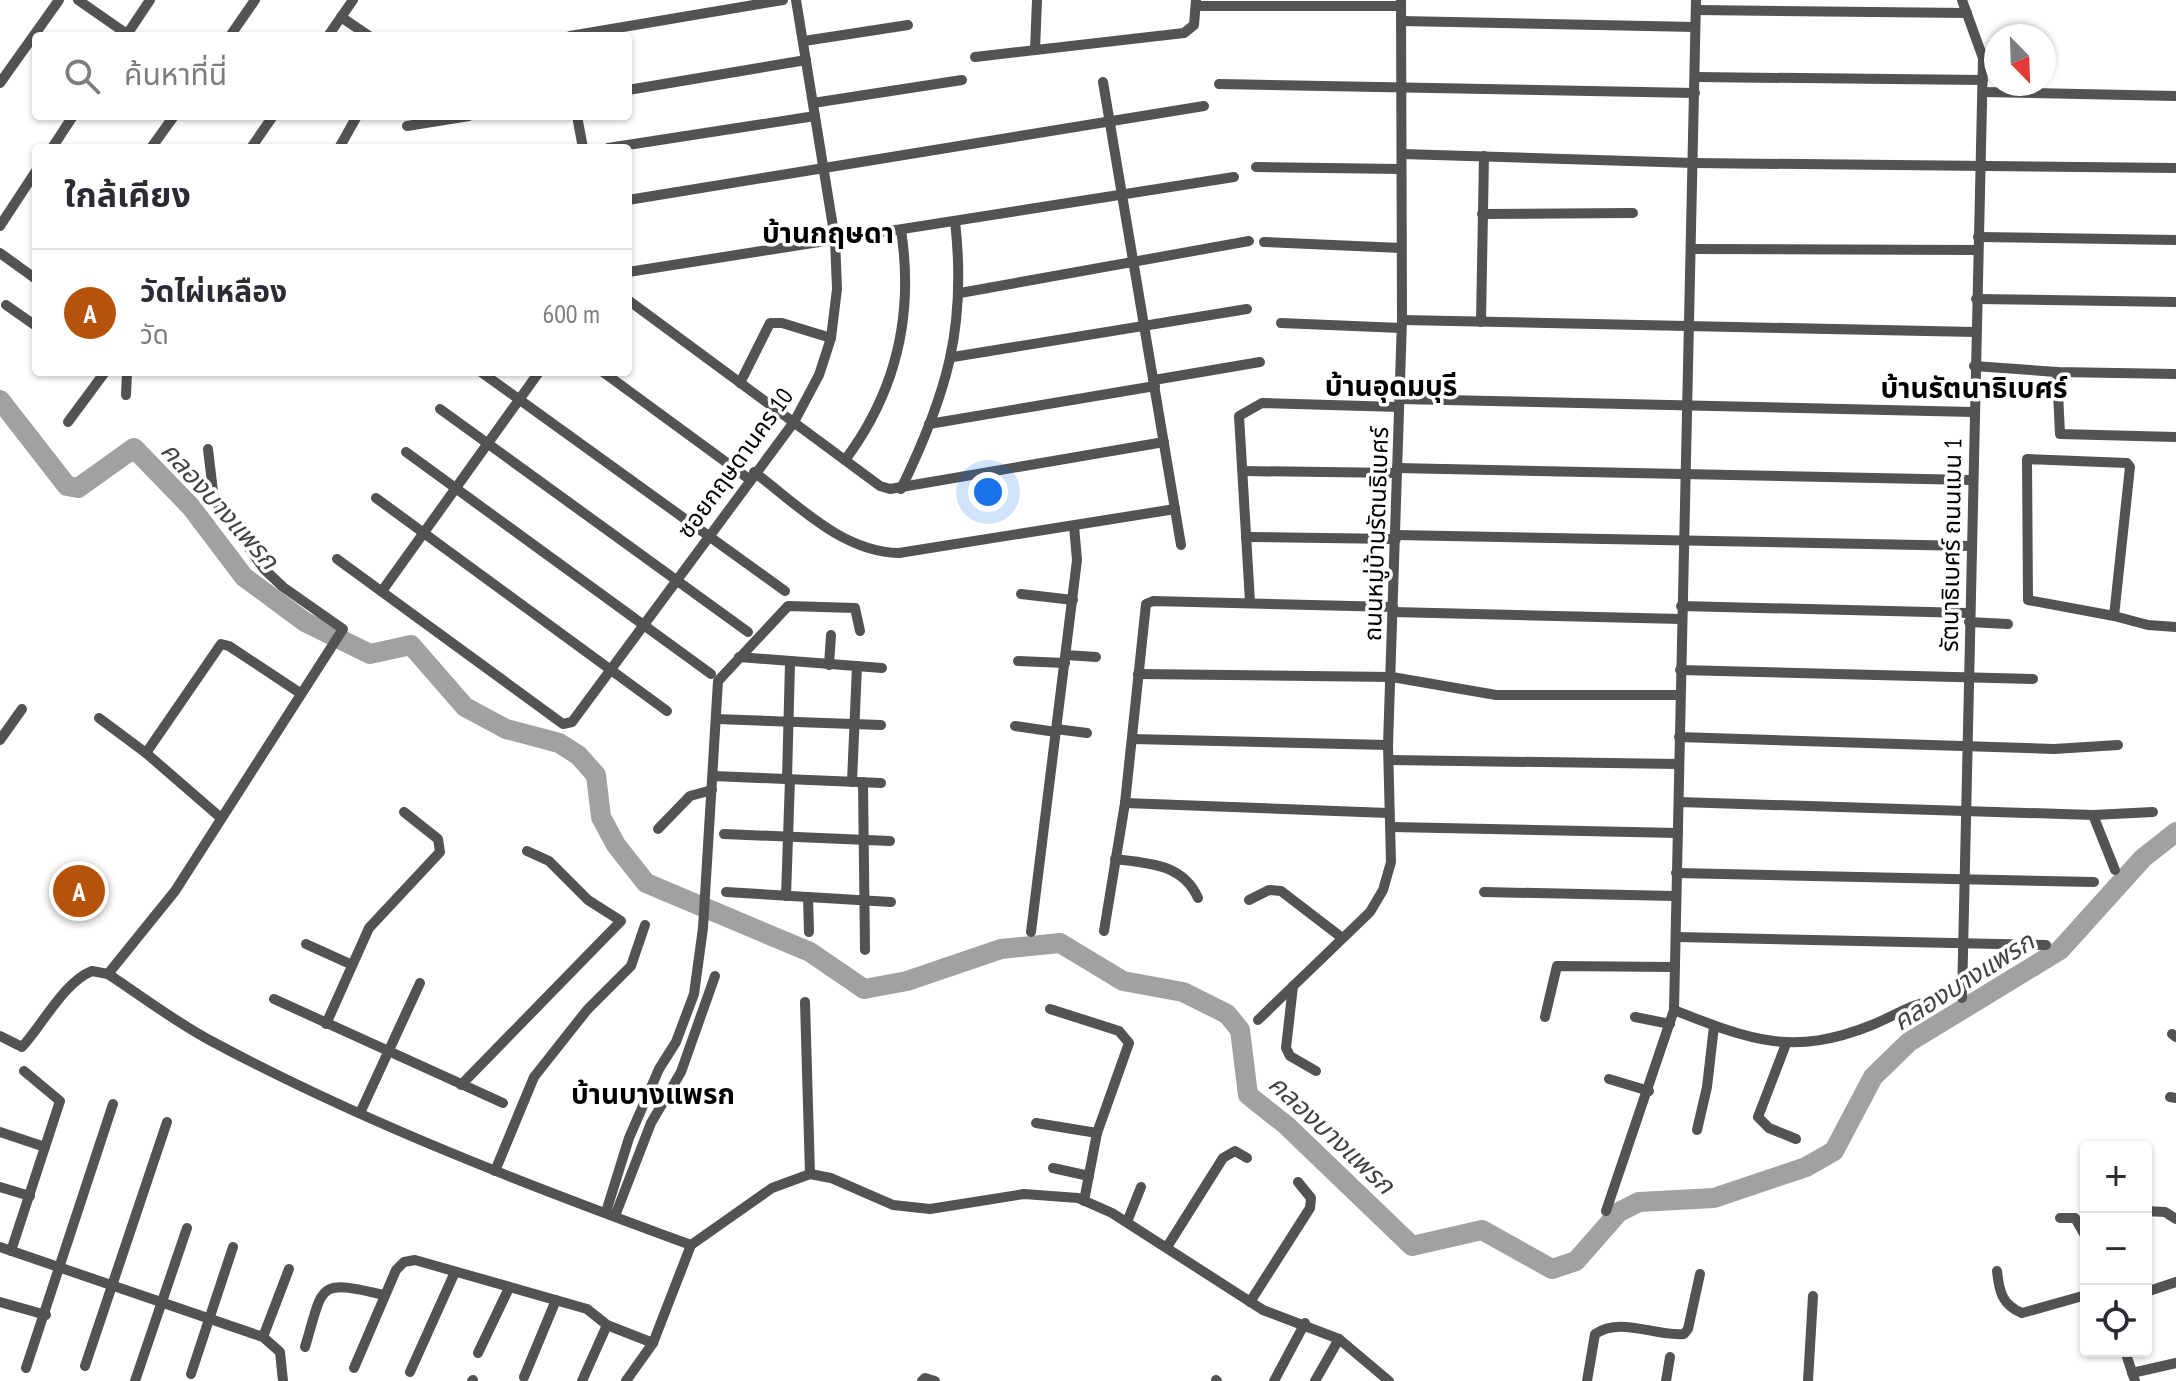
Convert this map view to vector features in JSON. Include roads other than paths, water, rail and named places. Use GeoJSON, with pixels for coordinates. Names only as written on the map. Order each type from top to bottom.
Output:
{"type":"FeatureCollection","features":[{"type":"Feature","properties":{"kind":"street"},"geometry":{"type":"LineString","coordinates":[[36,32],[59,0]]}},
{"type":"Feature","properties":{"kind":"street"},"geometry":{"type":"LineString","coordinates":[[78,0],[122,32]]}},
{"type":"Feature","properties":{"kind":"street"},"geometry":{"type":"LineString","coordinates":[[128,32],[150,0]]}},
{"type":"Feature","properties":{"kind":"street"},"geometry":{"type":"LineString","coordinates":[[233,32],[255,0]]}},
{"type":"Feature","properties":{"kind":"street"},"geometry":{"type":"LineString","coordinates":[[331,32],[353,0]]}},
{"type":"Feature","properties":{"kind":"street"},"geometry":{"type":"LineString","coordinates":[[594,32],[783,0]]}},
{"type":"Feature","properties":{"kind":"street","name":"ซอยกฤษดานคร 10"},"geometry":{"type":"LineString","coordinates":[[382,591],[568,724],[794,422],[819,375],[831,338],[837,289],[835,239],[825,168],[796,0]]}},
{"type":"Feature","properties":{"kind":"street"},"geometry":{"type":"LineString","coordinates":[[1035,50],[1037,0]]}},
{"type":"Feature","properties":{"kind":"street","name":"รัตนาธิเบศร์ ถนนเมน 1"},"geometry":{"type":"LineString","coordinates":[[1962,0],[1983,58],[1962,998]]}},
{"type":"Feature","properties":{"kind":"street"},"geometry":{"type":"LineString","coordinates":[[975,57],[1184,33],[1194,25],[1196,3],[1401,3]]}},
{"type":"Feature","properties":{"kind":"street","name":"ถนนหมู่บ้านรัตนธิเบศร์"},"geometry":{"type":"LineString","coordinates":[[1258,1020],[1370,912],[1383,890],[1391,862],[1388,745],[1402,324],[1401,3]]}},
{"type":"Feature","properties":{"kind":"street"},"geometry":{"type":"LineString","coordinates":[[1606,1211],[1674,1010],[1696,5],[1967,13]]}},
{"type":"Feature","properties":{"kind":"street"},"geometry":{"type":"LineString","coordinates":[[341,17],[363,32]]}},
{"type":"Feature","properties":{"kind":"street"},"geometry":{"type":"LineString","coordinates":[[1401,21],[1695,27]]}},
{"type":"Feature","properties":{"kind":"street"},"geometry":{"type":"LineString","coordinates":[[804,41],[908,25]]}},
{"type":"Feature","properties":{"kind":"street"},"geometry":{"type":"LineString","coordinates":[[0,83],[32,38]]}},
{"type":"Feature","properties":{"kind":"street"},"geometry":{"type":"LineString","coordinates":[[632,89],[806,60]]}},
{"type":"Feature","properties":{"kind":"street"},"geometry":{"type":"LineString","coordinates":[[1696,77],[1983,80]]}},
{"type":"Feature","properties":{"kind":"street"},"geometry":{"type":"LineString","coordinates":[[813,103],[962,80]]}},
{"type":"Feature","properties":{"kind":"street"},"geometry":{"type":"LineString","coordinates":[[1103,82],[1181,545]]}},
{"type":"Feature","properties":{"kind":"street"},"geometry":{"type":"LineString","coordinates":[[1219,84],[1695,93]]}},
{"type":"Feature","properties":{"kind":"street"},"geometry":{"type":"LineString","coordinates":[[1983,92],[2176,96]]}},
{"type":"Feature","properties":{"kind":"street"},"geometry":{"type":"LineString","coordinates":[[632,199],[1204,106]]}},
{"type":"Feature","properties":{"kind":"street"},"geometry":{"type":"LineString","coordinates":[[632,144],[815,116]]}},
{"type":"Feature","properties":{"kind":"street"},"geometry":{"type":"LineString","coordinates":[[55,144],[70,120]]}},
{"type":"Feature","properties":{"kind":"street"},"geometry":{"type":"LineString","coordinates":[[154,144],[171,120]]}},
{"type":"Feature","properties":{"kind":"street"},"geometry":{"type":"LineString","coordinates":[[254,144],[270,120]]}},
{"type":"Feature","properties":{"kind":"street"},"geometry":{"type":"LineString","coordinates":[[341,144],[355,120]]}},
{"type":"Feature","properties":{"kind":"street"},"geometry":{"type":"LineString","coordinates":[[407,126],[444,120]]}},
{"type":"Feature","properties":{"kind":"street"},"geometry":{"type":"LineString","coordinates":[[578,120],[582,144]]}},
{"type":"Feature","properties":{"kind":"street"},"geometry":{"type":"LineString","coordinates":[[1402,154],[1694,163],[1980,163],[2176,168]]}},
{"type":"Feature","properties":{"kind":"street"},"geometry":{"type":"LineString","coordinates":[[1481,322],[1484,156]]}},
{"type":"Feature","properties":{"kind":"street"},"geometry":{"type":"LineString","coordinates":[[1256,167],[1401,169]]}},
{"type":"Feature","properties":{"kind":"street"},"geometry":{"type":"LineString","coordinates":[[0,226],[32,177]]}},
{"type":"Feature","properties":{"kind":"street"},"geometry":{"type":"LineString","coordinates":[[632,271],[1234,177]]}},
{"type":"Feature","properties":{"kind":"street"},"geometry":{"type":"LineString","coordinates":[[1482,214],[1633,213]]}},
{"type":"Feature","properties":{"kind":"street"},"geometry":{"type":"LineString","coordinates":[[901,489],[953,357],[960,293],[955,221]]}},
{"type":"Feature","properties":{"kind":"street"},"geometry":{"type":"LineString","coordinates":[[845,460],[864,435],[901,341],[907,290],[901,230]]}},
{"type":"Feature","properties":{"kind":"street"},"geometry":{"type":"LineString","coordinates":[[1978,237],[2176,240]]}},
{"type":"Feature","properties":{"kind":"street"},"geometry":{"type":"LineString","coordinates":[[960,293],[1249,241]]}},
{"type":"Feature","properties":{"kind":"street"},"geometry":{"type":"LineString","coordinates":[[1264,242],[1401,248]]}},
{"type":"Feature","properties":{"kind":"street"},"geometry":{"type":"LineString","coordinates":[[1692,249],[1977,250]]}},
{"type":"Feature","properties":{"kind":"street"},"geometry":{"type":"LineString","coordinates":[[0,253],[32,276]]}},
{"type":"Feature","properties":{"kind":"street"},"geometry":{"type":"LineString","coordinates":[[1976,299],[2176,302]]}},
{"type":"Feature","properties":{"kind":"street"},"geometry":{"type":"LineString","coordinates":[[632,303],[880,486],[901,489],[1164,442]]}},
{"type":"Feature","properties":{"kind":"street"},"geometry":{"type":"LineString","coordinates":[[6,305],[32,323]]}},
{"type":"Feature","properties":{"kind":"street"},"geometry":{"type":"LineString","coordinates":[[953,357],[1247,309]]}},
{"type":"Feature","properties":{"kind":"street"},"geometry":{"type":"LineString","coordinates":[[1281,323],[1481,322],[1975,332]]}},
{"type":"Feature","properties":{"kind":"street"},"geometry":{"type":"LineString","coordinates":[[740,383],[770,323],[782,323],[831,338]]}},
{"type":"Feature","properties":{"kind":"street"},"geometry":{"type":"LineString","coordinates":[[929,424],[1260,362]]}},
{"type":"Feature","properties":{"kind":"street"},"geometry":{"type":"LineString","coordinates":[[1974,366],[2057,372],[2176,374]]}},
{"type":"Feature","properties":{"kind":"street"},"geometry":{"type":"LineString","coordinates":[[2057,372],[2060,434],[2176,437]]}},
{"type":"Feature","properties":{"kind":"street"},"geometry":{"type":"LineString","coordinates":[[68,422],[102,376]]}},
{"type":"Feature","properties":{"kind":"street"},"geometry":{"type":"LineString","coordinates":[[126,395],[127,376]]}},
{"type":"Feature","properties":{"kind":"street"},"geometry":{"type":"LineString","coordinates":[[486,376],[785,591]]}},
{"type":"Feature","properties":{"kind":"street"},"geometry":{"type":"LineString","coordinates":[[337,559],[382,591],[536,376]]}},
{"type":"Feature","properties":{"kind":"street"},"geometry":{"type":"LineString","coordinates":[[609,376],[839,536],[875,553],[899,553],[1175,509]]}},
{"type":"Feature","properties":{"kind":"street"},"geometry":{"type":"LineString","coordinates":[[1250,602],[1243,471],[1237,421],[1243,411],[1262,403],[1973,412]]}},
{"type":"Feature","properties":{"kind":"street"},"geometry":{"type":"LineString","coordinates":[[440,409],[748,632]]}},
{"type":"Feature","properties":{"kind":"street"},"geometry":{"type":"LineString","coordinates":[[108,974],[175,891],[343,629],[283,587],[264,569],[214,500],[208,449]]}},
{"type":"Feature","properties":{"kind":"street"},"geometry":{"type":"LineString","coordinates":[[406,452],[711,674]]}},
{"type":"Feature","properties":{"kind":"street"},"geometry":{"type":"LineString","coordinates":[[2114,616],[2130,467],[2122,462],[2027,459],[2028,600],[2148,625],[2176,627]]}},
{"type":"Feature","properties":{"kind":"street"},"geometry":{"type":"LineString","coordinates":[[1243,471],[1686,473],[1972,480]]}},
{"type":"Feature","properties":{"kind":"street"},"geometry":{"type":"LineString","coordinates":[[376,498],[667,711]]}},
{"type":"Feature","properties":{"kind":"street"},"geometry":{"type":"LineString","coordinates":[[1031,932],[1073,600],[1077,560],[1074,526]]}},
{"type":"Feature","properties":{"kind":"street"},"geometry":{"type":"LineString","coordinates":[[1246,537],[1683,540],[1971,546]]}},
{"type":"Feature","properties":{"kind":"street"},"geometry":{"type":"LineString","coordinates":[[1021,594],[1073,600]]}},
{"type":"Feature","properties":{"kind":"street"},"geometry":{"type":"LineString","coordinates":[[1104,931],[1125,803],[1146,604],[1153,601],[1250,602],[1681,619]]}},
{"type":"Feature","properties":{"kind":"street"},"geometry":{"type":"LineString","coordinates":[[611,1214],[629,1138],[659,1069],[676,1042],[694,994],[703,928],[718,681],[783,608],[796,603],[855,608],[860,631]]}},
{"type":"Feature","properties":{"kind":"street"},"geometry":{"type":"LineString","coordinates":[[1681,606],[1969,617],[2008,624]]}},
{"type":"Feature","properties":{"kind":"street"},"geometry":{"type":"LineString","coordinates":[[829,665],[831,635]]}},
{"type":"Feature","properties":{"kind":"street"},"geometry":{"type":"LineString","coordinates":[[146,753],[221,644],[300,693]]}},
{"type":"Feature","properties":{"kind":"street"},"geometry":{"type":"LineString","coordinates":[[739,657],[882,668]]}},
{"type":"Feature","properties":{"kind":"street"},"geometry":{"type":"LineString","coordinates":[[1018,661],[1096,657]]}},
{"type":"Feature","properties":{"kind":"street"},"geometry":{"type":"LineString","coordinates":[[786,896],[790,663]]}},
{"type":"Feature","properties":{"kind":"street"},"geometry":{"type":"LineString","coordinates":[[857,666],[853,724],[863,841],[865,950]]}},
{"type":"Feature","properties":{"kind":"street"},"geometry":{"type":"LineString","coordinates":[[1680,670],[2033,679]]}},
{"type":"Feature","properties":{"kind":"street"},"geometry":{"type":"LineString","coordinates":[[1138,674],[1392,677],[1496,695],[1679,695]]}},
{"type":"Feature","properties":{"kind":"street"},"geometry":{"type":"LineString","coordinates":[[0,740],[22,709]]}},
{"type":"Feature","properties":{"kind":"street"},"geometry":{"type":"LineString","coordinates":[[99,718],[146,753],[221,818]]}},
{"type":"Feature","properties":{"kind":"street"},"geometry":{"type":"LineString","coordinates":[[716,719],[881,725]]}},
{"type":"Feature","properties":{"kind":"street"},"geometry":{"type":"LineString","coordinates":[[1015,726],[1087,733]]}},
{"type":"Feature","properties":{"kind":"street"},"geometry":{"type":"LineString","coordinates":[[1679,737],[2054,749],[2118,745]]}},
{"type":"Feature","properties":{"kind":"street"},"geometry":{"type":"LineString","coordinates":[[1132,739],[1388,745]]}},
{"type":"Feature","properties":{"kind":"street"},"geometry":{"type":"LineString","coordinates":[[1390,760],[1678,764]]}},
{"type":"Feature","properties":{"kind":"street"},"geometry":{"type":"LineString","coordinates":[[713,776],[881,783]]}},
{"type":"Feature","properties":{"kind":"street"},"geometry":{"type":"LineString","coordinates":[[658,829],[690,796],[712,790]]}},
{"type":"Feature","properties":{"kind":"street"},"geometry":{"type":"LineString","coordinates":[[1679,802],[2093,815],[2153,812]]}},
{"type":"Feature","properties":{"kind":"street"},"geometry":{"type":"LineString","coordinates":[[1125,803],[1388,813]]}},
{"type":"Feature","properties":{"kind":"street"},"geometry":{"type":"LineString","coordinates":[[326,1024],[350,964],[369,928],[440,852],[438,839],[404,812]]}},
{"type":"Feature","properties":{"kind":"street"},"geometry":{"type":"LineString","coordinates":[[2093,815],[2115,870]]}},
{"type":"Feature","properties":{"kind":"street"},"geometry":{"type":"LineString","coordinates":[[1392,827],[1678,833]]}},
{"type":"Feature","properties":{"kind":"street"},"geometry":{"type":"LineString","coordinates":[[724,834],[890,841]]}},
{"type":"Feature","properties":{"kind":"street"},"geometry":{"type":"LineString","coordinates":[[461,1085],[621,921],[588,900],[549,861],[527,851]]}},
{"type":"Feature","properties":{"kind":"street"},"geometry":{"type":"LineString","coordinates":[[1115,859],[1149,863],[1177,871],[1187,877],[1198,898]]}},
{"type":"Feature","properties":{"kind":"street"},"geometry":{"type":"LineString","coordinates":[[1676,873],[2094,882]]}},
{"type":"Feature","properties":{"kind":"street"},"geometry":{"type":"LineString","coordinates":[[1249,900],[1269,890],[1281,891],[1341,937]]}},
{"type":"Feature","properties":{"kind":"street"},"geometry":{"type":"LineString","coordinates":[[726,892],[891,902]]}},
{"type":"Feature","properties":{"kind":"street"},"geometry":{"type":"LineString","coordinates":[[1484,892],[1675,896]]}},
{"type":"Feature","properties":{"kind":"street"},"geometry":{"type":"LineString","coordinates":[[808,897],[809,932]]}},
{"type":"Feature","properties":{"kind":"street"},"geometry":{"type":"LineString","coordinates":[[495,1171],[534,1077],[587,1010],[631,966],[645,925]]}},
{"type":"Feature","properties":{"kind":"street"},"geometry":{"type":"LineString","coordinates":[[1677,937],[2046,945]]}},
{"type":"Feature","properties":{"kind":"street"},"geometry":{"type":"LineString","coordinates":[[306,944],[350,964]]}},
{"type":"Feature","properties":{"kind":"street"},"geometry":{"type":"LineString","coordinates":[[1545,1017],[1554,969],[1560,964],[1674,967]]}},
{"type":"Feature","properties":{"kind":"street"},"geometry":{"type":"LineString","coordinates":[[0,1036],[22,1047],[46,1021],[70,985],[92,971],[108,974],[213,1042],[360,1113],[495,1171],[691,1245]]}},
{"type":"Feature","properties":{"kind":"street"},"geometry":{"type":"LineString","coordinates":[[611,1214],[651,1123],[686,1061],[715,976]]}},
{"type":"Feature","properties":{"kind":"street"},"geometry":{"type":"LineString","coordinates":[[360,1113],[420,983]]}},
{"type":"Feature","properties":{"kind":"street"},"geometry":{"type":"LineString","coordinates":[[1293,986],[1286,1048],[1290,1056],[1316,1071]]}},
{"type":"Feature","properties":{"kind":"street"},"geometry":{"type":"LineString","coordinates":[[274,999],[503,1103]]}},
{"type":"Feature","properties":{"kind":"street"},"geometry":{"type":"LineString","coordinates":[[1674,1010],[1714,1026],[1786,1044],[1830,1040],[1916,1004],[1942,1000]]}},
{"type":"Feature","properties":{"kind":"street"},"geometry":{"type":"LineString","coordinates":[[805,1002],[810,1174]]}},
{"type":"Feature","properties":{"kind":"street"},"geometry":{"type":"LineString","coordinates":[[1050,1009],[1119,1031],[1129,1043],[1097,1133],[1084,1201]]}},
{"type":"Feature","properties":{"kind":"street"},"geometry":{"type":"LineString","coordinates":[[1635,1017],[1670,1024]]}},
{"type":"Feature","properties":{"kind":"street"},"geometry":{"type":"LineString","coordinates":[[1697,1130],[1707,1087],[1714,1026]]}},
{"type":"Feature","properties":{"kind":"street"},"geometry":{"type":"LineString","coordinates":[[1786,1044],[1758,1117],[1769,1128],[1796,1139]]}},
{"type":"Feature","properties":{"kind":"street"},"geometry":{"type":"LineString","coordinates":[[11,1251],[60,1101],[24,1071]]}},
{"type":"Feature","properties":{"kind":"street"},"geometry":{"type":"LineString","coordinates":[[1609,1079],[1649,1091]]}},
{"type":"Feature","properties":{"kind":"street"},"geometry":{"type":"LineString","coordinates":[[26,1368],[46,1315],[113,1104]]}},
{"type":"Feature","properties":{"kind":"street"},"geometry":{"type":"LineString","coordinates":[[85,1366],[167,1122]]}},
{"type":"Feature","properties":{"kind":"street"},"geometry":{"type":"LineString","coordinates":[[1036,1123],[1097,1133]]}},
{"type":"Feature","properties":{"kind":"street"},"geometry":{"type":"LineString","coordinates":[[0,1132],[45,1147]]}},
{"type":"Feature","properties":{"kind":"street"},"geometry":{"type":"LineString","coordinates":[[1167,1247],[1223,1158],[1235,1151],[1247,1158]]}},
{"type":"Feature","properties":{"kind":"street"},"geometry":{"type":"LineString","coordinates":[[1053,1168],[1089,1176]]}},
{"type":"Feature","properties":{"kind":"street"},"geometry":{"type":"LineString","coordinates":[[626,1381],[653,1343],[691,1245],[772,1188],[810,1174],[831,1178],[893,1205],[930,1209],[1024,1194],[1084,1201],[1127,1222],[1250,1302],[1339,1339],[1389,1381]]}},
{"type":"Feature","properties":{"kind":"street"},"geometry":{"type":"LineString","coordinates":[[1250,1302],[1310,1208],[1311,1198],[1298,1182]]}},
{"type":"Feature","properties":{"kind":"street"},"geometry":{"type":"LineString","coordinates":[[0,1187],[30,1196]]}},
{"type":"Feature","properties":{"kind":"street"},"geometry":{"type":"LineString","coordinates":[[1127,1222],[1141,1187]]}},
{"type":"Feature","properties":{"kind":"street"},"geometry":{"type":"LineString","coordinates":[[2152,1211],[2165,1212],[2176,1219]]}},
{"type":"Feature","properties":{"kind":"street"},"geometry":{"type":"LineString","coordinates":[[2060,1218],[2075,1218],[2080,1227]]}},
{"type":"Feature","properties":{"kind":"street"},"geometry":{"type":"LineString","coordinates":[[135,1381],[187,1228]]}},
{"type":"Feature","properties":{"kind":"street"},"geometry":{"type":"LineString","coordinates":[[0,1247],[263,1337],[280,1352],[283,1381]]}},
{"type":"Feature","properties":{"kind":"street"},"geometry":{"type":"LineString","coordinates":[[191,1374],[212,1319],[233,1247]]}},
{"type":"Feature","properties":{"kind":"street"},"geometry":{"type":"LineString","coordinates":[[354,1368],[384,1295],[404,1262],[415,1260],[587,1309],[607,1325],[653,1343]]}},
{"type":"Feature","properties":{"kind":"street"},"geometry":{"type":"LineString","coordinates":[[263,1337],[289,1269]]}},
{"type":"Feature","properties":{"kind":"street"},"geometry":{"type":"LineString","coordinates":[[1997,1271],[1999,1293],[2012,1309],[2022,1313],[2080,1297]]}},
{"type":"Feature","properties":{"kind":"street"},"geometry":{"type":"LineString","coordinates":[[410,1372],[455,1272]]}},
{"type":"Feature","properties":{"kind":"street"},"geometry":{"type":"LineString","coordinates":[[1587,1381],[1595,1334],[1600,1330],[1619,1326],[1684,1334],[1688,1329],[1700,1274]]}},
{"type":"Feature","properties":{"kind":"street"},"geometry":{"type":"LineString","coordinates":[[2152,1290],[2176,1282]]}},
{"type":"Feature","properties":{"kind":"street"},"geometry":{"type":"LineString","coordinates":[[305,1347],[319,1302],[330,1288],[339,1284],[384,1295]]}},
{"type":"Feature","properties":{"kind":"street"},"geometry":{"type":"LineString","coordinates":[[478,1353],[509,1288]]}},
{"type":"Feature","properties":{"kind":"street"},"geometry":{"type":"LineString","coordinates":[[1808,1381],[1813,1296]]}},
{"type":"Feature","properties":{"kind":"street"},"geometry":{"type":"LineString","coordinates":[[524,1377],[556,1300]]}},
{"type":"Feature","properties":{"kind":"street"},"geometry":{"type":"LineString","coordinates":[[0,1302],[46,1315]]}},
{"type":"Feature","properties":{"kind":"street"},"geometry":{"type":"LineString","coordinates":[[1274,1381],[1305,1323]]}},
{"type":"Feature","properties":{"kind":"street"},"geometry":{"type":"LineString","coordinates":[[582,1381],[607,1325]]}},
{"type":"Feature","properties":{"kind":"street"},"geometry":{"type":"LineString","coordinates":[[1315,1381],[1339,1339]]}},
{"type":"Feature","properties":{"kind":"street"},"geometry":{"type":"LineString","coordinates":[[1666,1381],[1670,1357]]}},
{"type":"Feature","properties":{"kind":"street"},"geometry":{"type":"LineString","coordinates":[[2127,1357],[2134,1377],[2176,1363]]}},
{"type":"Feature","properties":{"kind":"street"},"geometry":{"type":"LineString","coordinates":[[922,1381],[925,1378],[935,1381]]}},
{"type":"Feature","properties":{"kind":"waterway","name":"คลองบางแพรก"},"geometry":{"type":"LineString","coordinates":[[0,400],[67,486],[78,488],[134,448],[191,507],[244,577],[305,622],[370,654],[411,645],[465,707],[506,729],[559,743],[578,755],[596,775],[601,817],[616,845],[646,883],[810,952],[864,989],[907,981],[1001,949],[1060,943],[1123,981],[1183,992],[1227,1014],[1240,1030],[1248,1095],[1286,1125],[1412,1246],[1482,1230],[1552,1269],[1576,1261],[1619,1212],[1639,1202],[1714,1198],[1806,1167],[1834,1151],[1873,1077],[1909,1042],[2060,950],[2143,858],[2176,832]]}},
{"type":"Feature","properties":{"kind":"place","name":"วัดไผ่เหลือง"},"geometry":{"type":"Point","coordinates":[79,891]}},
{"type":"Feature","properties":{"kind":"district","name":"บ้านกฤษดา"},"geometry":{"type":"Point","coordinates":[828,232]}},
{"type":"Feature","properties":{"kind":"district","name":"บ้านอุดมบุรี"},"geometry":{"type":"Point","coordinates":[1391,385]}},
{"type":"Feature","properties":{"kind":"district","name":"บ้านรัตนาธิเบศร์"},"geometry":{"type":"Point","coordinates":[1974,387]}},
{"type":"Feature","properties":{"kind":"district","name":"บ้านบางแพรก"},"geometry":{"type":"Point","coordinates":[653,1093]}}]}
